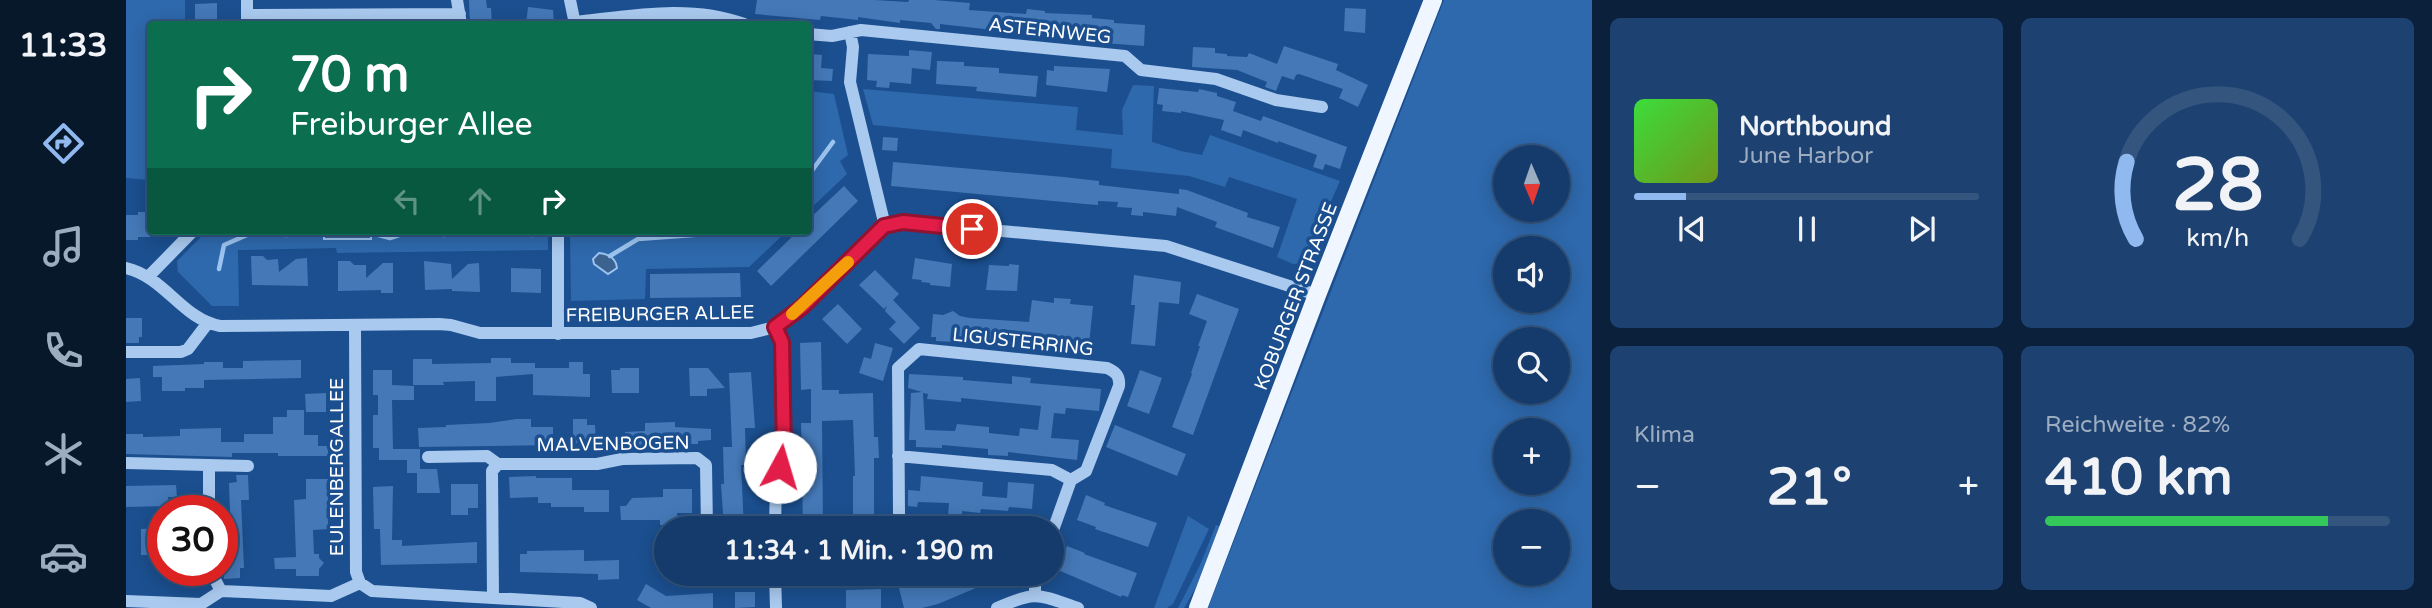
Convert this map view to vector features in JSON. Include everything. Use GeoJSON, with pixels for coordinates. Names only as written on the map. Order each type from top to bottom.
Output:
{"type":"FeatureCollection","features":[{"type":"Feature","properties":{"kind":"main road","name":"KOBURGER STRASSE"},"geometry":{"type":"LineString","coordinates":[[1198,608],[1433,0]]}},
{"type":"Feature","properties":{"kind":"street"},"geometry":{"type":"LineString","coordinates":[[247,0],[247,20],[460,19],[457,0]]}},
{"type":"Feature","properties":{"kind":"street"},"geometry":{"type":"LineString","coordinates":[[570,0],[575,21]]}},
{"type":"Feature","properties":{"kind":"street"},"geometry":{"type":"LineString","coordinates":[[591,21],[657,13],[690,19],[722,16],[736,21]]}},
{"type":"Feature","properties":{"kind":"street","name":"ASTERNWEG"},"geometry":{"type":"LineString","coordinates":[[812,34],[832,36],[861,30],[1125,56],[1141,70],[1216,79],[1276,100],[1322,107]]}},
{"type":"Feature","properties":{"kind":"street"},"geometry":{"type":"LineString","coordinates":[[850,32],[853,47],[850,82],[884,226],[903,222],[1166,246],[1317,295]]}},
{"type":"Feature","properties":{"kind":"street","name":"FREIBURGER ALLEE"},"geometry":{"type":"LineString","coordinates":[[208,324],[451,325],[480,333],[751,333],[775,327],[802,307],[884,226]]}},
{"type":"Feature","properties":{"kind":"street"},"geometry":{"type":"LineString","coordinates":[[149,276],[190,235]]}},
{"type":"Feature","properties":{"kind":"street"},"geometry":{"type":"LineString","coordinates":[[558,235],[558,334]]}},
{"type":"Feature","properties":{"kind":"street"},"geometry":{"type":"LineString","coordinates":[[126,268],[149,276],[194,316],[208,324],[188,349],[181,352],[126,352]]}},
{"type":"Feature","properties":{"kind":"street","name":"EULENBERGALLEE"},"geometry":{"type":"LineString","coordinates":[[355,325],[356,572],[359,583]]}},
{"type":"Feature","properties":{"kind":"street"},"geometry":{"type":"LineString","coordinates":[[775,327],[782,342],[784,453],[776,482],[775,516]]}},
{"type":"Feature","properties":{"kind":"street","name":"LIGUSTERRING"},"geometry":{"type":"LineString","coordinates":[[899,514],[898,368],[919,349],[1107,368],[1120,379],[1086,471],[1071,480],[1058,516]]}},
{"type":"Feature","properties":{"kind":"street","name":"MALVENBOGEN"},"geometry":{"type":"LineString","coordinates":[[428,457],[487,456],[498,464],[597,464],[622,459],[697,458],[706,465],[707,516]]}},
{"type":"Feature","properties":{"kind":"street"},"geometry":{"type":"LineString","coordinates":[[898,456],[1052,470],[1071,480]]}},
{"type":"Feature","properties":{"kind":"street"},"geometry":{"type":"LineString","coordinates":[[126,463],[248,466]]}},
{"type":"Feature","properties":{"kind":"street"},"geometry":{"type":"LineString","coordinates":[[493,598],[492,471],[498,464]]}},
{"type":"Feature","properties":{"kind":"street"},"geometry":{"type":"LineString","coordinates":[[209,465],[209,495]]}},
{"type":"Feature","properties":{"kind":"street"},"geometry":{"type":"LineString","coordinates":[[126,601],[201,606],[221,591],[331,596],[359,583],[372,591],[475,603],[493,598],[580,603],[591,608]]}},
{"type":"Feature","properties":{"kind":"street"},"geometry":{"type":"LineString","coordinates":[[218,586],[221,591]]}},
{"type":"Feature","properties":{"kind":"street"},"geometry":{"type":"LineString","coordinates":[[775,586],[775,608]]}},
{"type":"Feature","properties":{"kind":"street"},"geometry":{"type":"LineString","coordinates":[[1035,586],[1035,595]]}},
{"type":"Feature","properties":{"kind":"street"},"geometry":{"type":"LineString","coordinates":[[997,608],[1023,596],[1035,595],[1078,608]]}},
{"type":"Feature","properties":{"kind":"shaded area"},"geometry":{"type":"Polygon","coordinates":[[[126,0],[185,0],[185,21],[147,21],[147,180],[126,178],[126,0]]]}},
{"type":"Feature","properties":{"kind":"shaded area"},"geometry":{"type":"Polygon","coordinates":[[[1444,0],[1592,0],[1592,608],[1208,608],[1444,0]]]}},
{"type":"Feature","properties":{"kind":"shaded area"},"geometry":{"type":"Polygon","coordinates":[[[1133,85],[1154,86],[1152,142],[1202,155],[1210,135],[1340,181],[1304,263],[1293,264],[1277,257],[1297,199],[1229,177],[1225,187],[1189,176],[1111,168],[1112,149],[873,125],[863,89],[1078,107],[1076,130],[1123,135],[1122,110],[1133,85]]]}},
{"type":"Feature","properties":{"kind":"shaded area"},"geometry":{"type":"Polygon","coordinates":[[[812,91],[834,94],[848,155],[840,161],[847,174],[812,207],[812,91]]]}},
{"type":"Feature","properties":{"kind":"shaded area"},"geometry":{"type":"Polygon","coordinates":[[[203,235],[548,235],[548,250],[337,253],[336,248],[238,250],[239,306],[212,306],[178,272],[177,261],[203,235]]]}},
{"type":"Feature","properties":{"kind":"shaded area"},"geometry":{"type":"Polygon","coordinates":[[[324,235],[371,235],[371,239],[324,239],[324,235]]]}},
{"type":"Feature","properties":{"kind":"shaded area"},"geometry":{"type":"Polygon","coordinates":[[[570,235],[783,235],[749,267],[646,269],[645,299],[571,301],[570,235]]]}},
{"type":"Feature","properties":{"kind":"shaded area"},"geometry":{"type":"Polygon","coordinates":[[[599,253],[611,257],[617,268],[608,274],[594,264],[593,259],[599,253]]]}},
{"type":"Feature","properties":{"kind":"shaded area"},"geometry":{"type":"Polygon","coordinates":[[[1188,516],[1209,529],[1173,604],[1167,608],[1154,608],[1188,516]]]}},
{"type":"Feature","properties":{"kind":"shaded area"},"geometry":{"type":"Polygon","coordinates":[[[1216,525],[1222,527],[1205,572],[1184,608],[1178,608],[1200,565],[1216,525]]]}},
{"type":"Feature","properties":{"kind":"building"},"geometry":{"type":"Polygon","coordinates":[[[469,0],[486,0],[487,8],[491,8],[492,21],[470,21],[469,0]]]}},
{"type":"Feature","properties":{"kind":"building"},"geometry":{"type":"Polygon","coordinates":[[[757,0],[934,0],[970,3],[969,10],[1026,14],[1027,9],[1045,13],[1092,15],[1092,18],[1114,20],[1114,23],[1145,25],[1144,46],[1090,42],[1091,37],[1002,27],[1002,31],[940,24],[940,29],[936,29],[931,23],[900,20],[900,23],[858,17],[858,20],[821,16],[820,20],[755,14],[757,0]]]}},
{"type":"Feature","properties":{"kind":"building"},"geometry":{"type":"Polygon","coordinates":[[[217,3],[217,21],[195,21],[195,4],[217,3]]]}},
{"type":"Feature","properties":{"kind":"building"},"geometry":{"type":"Polygon","coordinates":[[[528,7],[553,10],[554,21],[526,21],[528,7]]]}},
{"type":"Feature","properties":{"kind":"building"},"geometry":{"type":"Polygon","coordinates":[[[1345,8],[1366,9],[1365,33],[1344,31],[1345,8]]]}},
{"type":"Feature","properties":{"kind":"building"},"geometry":{"type":"Polygon","coordinates":[[[1284,46],[1338,64],[1336,70],[1368,85],[1358,107],[1339,98],[1343,89],[1299,74],[1294,80],[1282,76],[1276,91],[1265,87],[1267,82],[1237,70],[1192,67],[1193,47],[1215,48],[1215,53],[1227,56],[1247,57],[1249,53],[1277,64],[1284,46]]]}},
{"type":"Feature","properties":{"kind":"building"},"geometry":{"type":"Polygon","coordinates":[[[909,50],[932,52],[930,70],[912,68],[911,84],[890,82],[889,88],[876,87],[877,81],[867,80],[868,54],[909,56],[909,50]]]}},
{"type":"Feature","properties":{"kind":"building"},"geometry":{"type":"Polygon","coordinates":[[[812,54],[822,55],[821,68],[833,69],[832,81],[812,80],[812,54]]]}},
{"type":"Feature","properties":{"kind":"building"},"geometry":{"type":"Polygon","coordinates":[[[937,61],[964,62],[964,66],[999,68],[999,73],[1038,76],[1036,97],[976,91],[977,87],[936,84],[937,61]]]}},
{"type":"Feature","properties":{"kind":"building"},"geometry":{"type":"Polygon","coordinates":[[[1054,66],[1110,69],[1107,92],[1046,85],[1047,70],[1054,71],[1054,66]]]}},
{"type":"Feature","properties":{"kind":"building"},"geometry":{"type":"Polygon","coordinates":[[[1159,88],[1198,92],[1199,89],[1217,93],[1217,96],[1236,102],[1233,111],[1261,121],[1263,116],[1347,147],[1340,169],[1325,164],[1323,170],[1313,167],[1317,155],[1278,141],[1243,130],[1241,137],[1221,130],[1224,120],[1181,111],[1162,111],[1163,105],[1157,104],[1159,88]]]}},
{"type":"Feature","properties":{"kind":"building"},"geometry":{"type":"Polygon","coordinates":[[[883,137],[898,138],[897,151],[882,150],[883,137]]]}},
{"type":"Feature","properties":{"kind":"building"},"geometry":{"type":"Polygon","coordinates":[[[893,162],[1064,177],[1099,181],[1099,185],[1179,194],[1179,189],[1187,190],[1248,213],[1247,217],[1280,227],[1273,248],[1215,227],[1217,222],[1177,207],[1176,216],[1143,212],[1143,216],[1131,215],[1132,208],[1117,207],[1118,202],[1098,201],[1098,205],[891,186],[893,162]]]}},
{"type":"Feature","properties":{"kind":"building"},"geometry":{"type":"Polygon","coordinates":[[[844,186],[858,201],[771,286],[757,271],[794,235],[812,235],[812,216],[844,186]]]}},
{"type":"Feature","properties":{"kind":"building"},"geometry":{"type":"Polygon","coordinates":[[[138,212],[147,212],[147,235],[150,237],[126,240],[126,215],[138,215],[138,212]]]}},
{"type":"Feature","properties":{"kind":"building"},"geometry":{"type":"Polygon","coordinates":[[[251,256],[263,256],[267,260],[278,259],[279,272],[296,259],[307,258],[308,286],[252,285],[251,256]]]}},
{"type":"Feature","properties":{"kind":"building"},"geometry":{"type":"Polygon","coordinates":[[[915,258],[952,264],[950,287],[930,285],[921,282],[922,280],[912,279],[915,258]]]}},
{"type":"Feature","properties":{"kind":"building"},"geometry":{"type":"Polygon","coordinates":[[[338,261],[366,265],[366,278],[383,263],[393,263],[393,293],[381,293],[381,290],[338,291],[338,261]]]}},
{"type":"Feature","properties":{"kind":"building"},"geometry":{"type":"Polygon","coordinates":[[[424,261],[451,264],[452,279],[468,264],[479,263],[480,292],[425,290],[424,261]]]}},
{"type":"Feature","properties":{"kind":"building"},"geometry":{"type":"Polygon","coordinates":[[[989,265],[1019,265],[1017,291],[986,290],[989,265]]]}},
{"type":"Feature","properties":{"kind":"building"},"geometry":{"type":"Polygon","coordinates":[[[511,268],[541,269],[541,293],[511,292],[511,268]]]}},
{"type":"Feature","properties":{"kind":"building"},"geometry":{"type":"Polygon","coordinates":[[[875,270],[899,294],[893,300],[920,328],[904,344],[889,329],[896,322],[885,311],[887,306],[884,309],[859,285],[875,270]]]}},
{"type":"Feature","properties":{"kind":"building"},"geometry":{"type":"Polygon","coordinates":[[[740,273],[741,297],[650,298],[650,274],[740,273]]]}},
{"type":"Feature","properties":{"kind":"building"},"geometry":{"type":"Polygon","coordinates":[[[1134,275],[1181,282],[1179,304],[1159,302],[1155,346],[1131,344],[1135,305],[1131,305],[1134,275]]]}},
{"type":"Feature","properties":{"kind":"building"},"geometry":{"type":"Polygon","coordinates":[[[1197,294],[1239,309],[1193,435],[1172,427],[1192,374],[1207,321],[1189,314],[1197,294]]]}},
{"type":"Feature","properties":{"kind":"building"},"geometry":{"type":"Polygon","coordinates":[[[1054,298],[1071,299],[1070,304],[1093,306],[1088,354],[1027,346],[936,341],[936,337],[931,337],[933,314],[943,315],[953,311],[970,318],[1029,322],[1032,300],[1054,303],[1054,298]]]}},
{"type":"Feature","properties":{"kind":"building"},"geometry":{"type":"Polygon","coordinates":[[[838,304],[862,329],[847,344],[822,319],[838,304]]]}},
{"type":"Feature","properties":{"kind":"building"},"geometry":{"type":"Polygon","coordinates":[[[126,318],[142,318],[142,337],[139,337],[139,343],[126,343],[126,318]]]}},
{"type":"Feature","properties":{"kind":"building"},"geometry":{"type":"Polygon","coordinates":[[[821,342],[822,390],[839,390],[839,394],[873,393],[874,437],[878,437],[879,458],[874,458],[874,516],[853,516],[853,420],[822,421],[823,516],[803,516],[801,423],[811,423],[811,389],[801,390],[800,343],[821,342]]]}},
{"type":"Feature","properties":{"kind":"building"},"geometry":{"type":"Polygon","coordinates":[[[875,343],[893,348],[883,381],[859,373],[864,357],[871,359],[875,343]]]}},
{"type":"Feature","properties":{"kind":"building"},"geometry":{"type":"Polygon","coordinates":[[[491,358],[511,358],[511,363],[535,363],[535,368],[569,368],[569,362],[583,362],[583,374],[590,374],[590,397],[533,395],[533,374],[496,377],[496,401],[475,401],[475,381],[413,385],[413,359],[432,359],[432,364],[491,363],[491,358]]]}},
{"type":"Feature","properties":{"kind":"building"},"geometry":{"type":"Polygon","coordinates":[[[301,360],[301,378],[204,380],[204,388],[162,391],[162,377],[153,377],[153,366],[223,362],[223,368],[243,368],[243,361],[301,360]]]}},
{"type":"Feature","properties":{"kind":"building"},"geometry":{"type":"Polygon","coordinates":[[[639,368],[639,393],[612,393],[611,370],[639,368]]]}},
{"type":"Feature","properties":{"kind":"building"},"geometry":{"type":"Polygon","coordinates":[[[689,368],[708,368],[725,388],[707,389],[707,396],[690,396],[689,368]]]}},
{"type":"Feature","properties":{"kind":"building"},"geometry":{"type":"Polygon","coordinates":[[[373,370],[392,370],[392,385],[414,386],[414,400],[392,400],[393,449],[420,449],[420,469],[437,469],[440,493],[417,493],[417,473],[407,473],[407,460],[379,460],[379,448],[373,448],[373,415],[378,415],[378,395],[373,395],[373,370]]]}},
{"type":"Feature","properties":{"kind":"building"},"geometry":{"type":"Polygon","coordinates":[[[1140,370],[1162,378],[1149,414],[1127,406],[1140,370]]]}},
{"type":"Feature","properties":{"kind":"building"},"geometry":{"type":"Polygon","coordinates":[[[751,372],[755,428],[745,428],[746,465],[741,465],[743,516],[723,516],[723,447],[732,447],[729,373],[751,372]]]}},
{"type":"Feature","properties":{"kind":"building"},"geometry":{"type":"Polygon","coordinates":[[[909,374],[963,377],[963,380],[1012,384],[1012,376],[1031,378],[1030,383],[1101,389],[1099,411],[1066,408],[1065,414],[1054,413],[1051,438],[1079,440],[1077,460],[1008,452],[1008,456],[988,455],[988,449],[942,445],[942,448],[916,447],[916,440],[909,440],[911,393],[922,392],[908,388],[909,374]],[[923,393],[925,430],[955,431],[957,424],[989,427],[989,433],[1019,436],[1020,428],[1038,430],[1041,406],[961,398],[961,402],[927,399],[928,394],[923,393]]]}},
{"type":"Feature","properties":{"kind":"building"},"geometry":{"type":"Polygon","coordinates":[[[140,378],[141,401],[126,402],[126,379],[140,378]]]}},
{"type":"Feature","properties":{"kind":"building"},"geometry":{"type":"Polygon","coordinates":[[[326,393],[326,412],[306,412],[305,394],[326,393]]]}},
{"type":"Feature","properties":{"kind":"building"},"geometry":{"type":"Polygon","coordinates":[[[287,410],[304,410],[304,435],[318,435],[318,446],[328,446],[328,456],[278,456],[278,453],[232,453],[232,457],[126,454],[126,434],[143,434],[143,437],[180,436],[180,429],[221,428],[221,442],[244,442],[244,434],[273,434],[273,417],[287,417],[287,410]]]}},
{"type":"Feature","properties":{"kind":"building"},"geometry":{"type":"Polygon","coordinates":[[[531,419],[531,427],[553,427],[553,445],[419,447],[418,428],[531,419]]]}},
{"type":"Feature","properties":{"kind":"building"},"geometry":{"type":"Polygon","coordinates":[[[573,419],[587,419],[587,425],[595,425],[596,443],[573,443],[573,419]]]}},
{"type":"Feature","properties":{"kind":"building"},"geometry":{"type":"Polygon","coordinates":[[[675,422],[675,427],[711,429],[711,440],[698,441],[698,444],[625,445],[625,432],[645,431],[645,423],[675,422]]]}},
{"type":"Feature","properties":{"kind":"building"},"geometry":{"type":"Polygon","coordinates":[[[1115,425],[1186,454],[1177,476],[1106,447],[1115,425]]]}},
{"type":"Feature","properties":{"kind":"building"},"geometry":{"type":"Polygon","coordinates":[[[236,475],[248,475],[249,500],[241,500],[244,568],[240,568],[238,578],[238,495],[229,495],[229,483],[237,482],[236,475]]]}},
{"type":"Feature","properties":{"kind":"building"},"geometry":{"type":"Polygon","coordinates":[[[921,476],[983,482],[982,496],[1007,498],[1008,482],[1034,484],[1032,509],[981,509],[980,513],[962,511],[962,516],[948,516],[949,503],[918,502],[917,507],[908,506],[908,490],[920,491],[921,476]]]}},
{"type":"Feature","properties":{"kind":"building"},"geometry":{"type":"Polygon","coordinates":[[[509,477],[572,478],[572,490],[609,490],[609,512],[584,512],[584,507],[551,507],[551,503],[538,503],[538,497],[510,498],[509,477]]]}},
{"type":"Feature","properties":{"kind":"building"},"geometry":{"type":"Polygon","coordinates":[[[306,479],[328,479],[328,529],[313,530],[314,554],[319,554],[324,563],[319,569],[319,576],[296,576],[296,569],[275,569],[274,558],[296,557],[294,500],[306,499],[306,479]]]}},
{"type":"Feature","properties":{"kind":"building"},"geometry":{"type":"Polygon","coordinates":[[[451,484],[478,484],[478,508],[468,508],[468,515],[451,515],[451,484]]]}},
{"type":"Feature","properties":{"kind":"building"},"geometry":{"type":"Polygon","coordinates":[[[176,485],[177,495],[147,495],[147,506],[126,507],[126,486],[176,485]]]}},
{"type":"Feature","properties":{"kind":"building"},"geometry":{"type":"Polygon","coordinates":[[[393,486],[392,540],[402,540],[402,546],[477,542],[477,563],[381,565],[380,529],[374,529],[373,487],[393,486]]]}},
{"type":"Feature","properties":{"kind":"building"},"geometry":{"type":"Polygon","coordinates":[[[663,489],[692,489],[692,513],[654,516],[654,520],[621,520],[620,506],[626,506],[632,498],[663,497],[663,489]]]}},
{"type":"Feature","properties":{"kind":"building"},"geometry":{"type":"Polygon","coordinates":[[[1086,495],[1105,503],[1104,505],[1157,523],[1148,547],[1077,520],[1086,495]]]}},
{"type":"Feature","properties":{"kind":"building"},"geometry":{"type":"Polygon","coordinates":[[[141,529],[147,529],[147,555],[141,555],[141,529]]]}},
{"type":"Feature","properties":{"kind":"building"},"geometry":{"type":"Polygon","coordinates":[[[1067,546],[1137,573],[1128,597],[1121,597],[1064,573],[1067,546]]]}},
{"type":"Feature","properties":{"kind":"building"},"geometry":{"type":"Polygon","coordinates":[[[584,550],[584,561],[619,560],[619,579],[598,580],[598,574],[520,572],[520,554],[527,554],[527,551],[584,550]]]}},
{"type":"Feature","properties":{"kind":"building"},"geometry":{"type":"Polygon","coordinates":[[[646,584],[666,596],[713,593],[713,608],[651,608],[637,600],[646,584]]]}},
{"type":"Feature","properties":{"kind":"building"},"geometry":{"type":"Polygon","coordinates":[[[981,586],[922,608],[904,608],[899,588],[981,586]]]}},
{"type":"Feature","properties":{"kind":"building"},"geometry":{"type":"Polygon","coordinates":[[[881,589],[881,608],[846,608],[846,590],[881,589]]]}},
{"type":"Feature","properties":{"kind":"building"},"geometry":{"type":"Polygon","coordinates":[[[735,592],[755,592],[755,607],[735,608],[735,592]]]}},
{"type":"Feature","properties":{"kind":"waterway"},"geometry":{"type":"LineString","coordinates":[[812,171],[833,142]]}},
{"type":"Feature","properties":{"kind":"waterway"},"geometry":{"type":"LineString","coordinates":[[219,269],[224,245],[247,235]]}},
{"type":"Feature","properties":{"kind":"waterway"},"geometry":{"type":"LineString","coordinates":[[379,235],[390,238],[399,235]]}},
{"type":"Feature","properties":{"kind":"waterway"},"geometry":{"type":"LineString","coordinates":[[610,256],[638,239],[693,235]]}},
{"type":"Feature","properties":{"kind":"slow traffic"},"geometry":{"type":"LineString","coordinates":[[792,314],[848,262]]}},
{"type":"Feature","properties":{"kind":"route"},"geometry":{"type":"LineString","coordinates":[[780,467],[784,453],[782,342],[775,327],[802,307],[884,226],[903,222],[972,229]]}}]}
